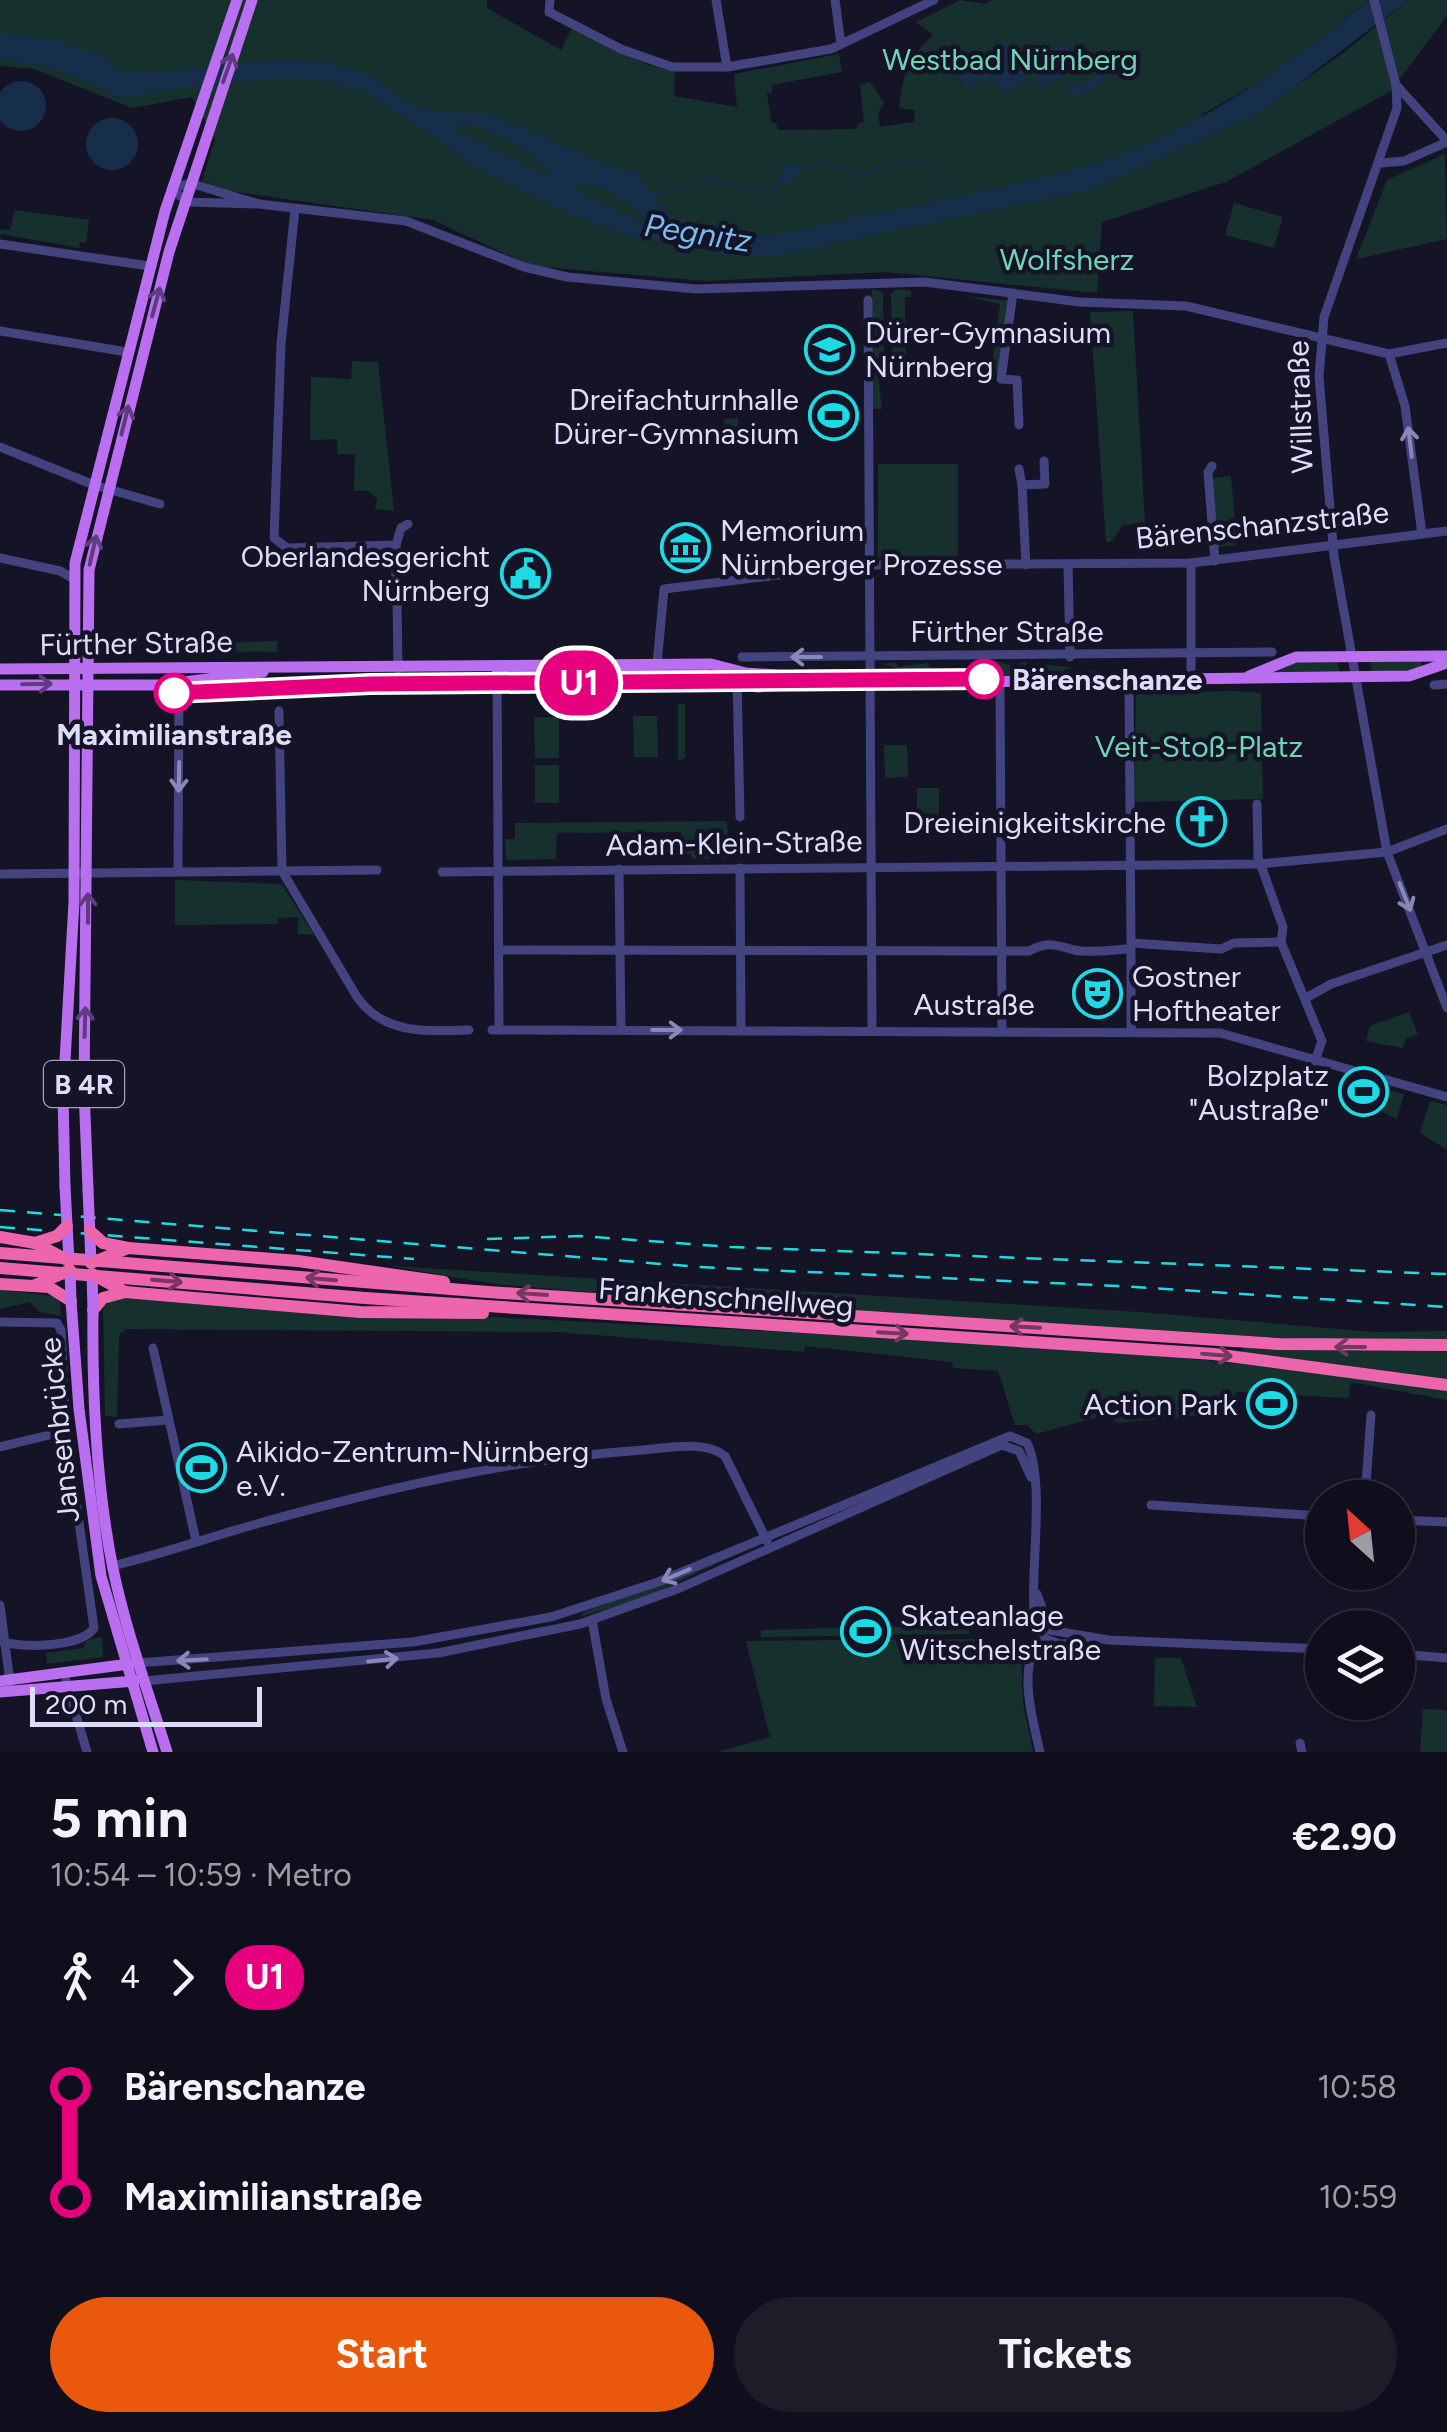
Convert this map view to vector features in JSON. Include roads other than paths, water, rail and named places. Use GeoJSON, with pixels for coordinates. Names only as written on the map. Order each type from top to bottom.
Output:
{"type":"FeatureCollection","features":[{"type":"Feature","properties":{"kind":"highway"},"geometry":{"type":"LineString","coordinates":[[35,1243],[56,1236],[67,1226]]}},
{"type":"Feature","properties":{"kind":"highway"},"geometry":{"type":"LineString","coordinates":[[90,1230],[103,1243],[128,1248],[358,1268],[488,1292]]}},
{"type":"Feature","properties":{"kind":"highway"},"geometry":{"type":"LineString","coordinates":[[0,1237],[35,1243],[125,1292],[150,1296],[360,1312],[513,1314],[542,1310]]}},
{"type":"Feature","properties":{"kind":"highway"},"geometry":{"type":"LineString","coordinates":[[33,1286],[128,1248]]}},
{"type":"Feature","properties":{"kind":"highway","name":"Frankenschnellweg"},"geometry":{"type":"LineString","coordinates":[[0,1253],[488,1292],[1312,1346],[1447,1345]]}},
{"type":"Feature","properties":{"kind":"highway","name":"Frankenschnellweg"},"geometry":{"type":"LineString","coordinates":[[0,1268],[542,1310],[1214,1354],[1447,1385]]}},
{"type":"Feature","properties":{"kind":"highway"},"geometry":{"type":"LineString","coordinates":[[0,1284],[54,1288],[71,1301]]}},
{"type":"Feature","properties":{"kind":"highway"},"geometry":{"type":"LineString","coordinates":[[93,1310],[104,1298],[125,1292]]}},
{"type":"Feature","properties":{"kind":"main road","name":"B 4R"},"geometry":{"type":"LineString","coordinates":[[81,871],[88,577],[190,184],[199,134],[238,0]]}},
{"type":"Feature","properties":{"kind":"main road","name":"B 4R"},"geometry":{"type":"LineString","coordinates":[[81,871],[74,580],[127,352],[172,189],[199,134],[252,0]]}},
{"type":"Feature","properties":{"kind":"main road"},"geometry":{"type":"LineString","coordinates":[[1421,656],[1428,664],[1426,673]]}},
{"type":"Feature","properties":{"kind":"main road","name":"Fürther Straße"},"geometry":{"type":"LineString","coordinates":[[1245,678],[1288,658],[1447,659]]}},
{"type":"Feature","properties":{"kind":"main road"},"geometry":{"type":"LineString","coordinates":[[1288,658],[1292,679]]}},
{"type":"Feature","properties":{"kind":"main road","name":"Fürther Straße"},"geometry":{"type":"LineString","coordinates":[[0,670],[496,669],[711,664],[831,681],[1000,682],[1358,677],[1426,673],[1447,659]]}},
{"type":"Feature","properties":{"kind":"main road","name":"Fürther Straße"},"geometry":{"type":"LineString","coordinates":[[496,669],[526,676],[706,674],[739,670]]}},
{"type":"Feature","properties":{"kind":"main road","name":"Fürther Straße"},"geometry":{"type":"LineString","coordinates":[[0,685],[179,684],[272,670]]}},
{"type":"Feature","properties":{"kind":"main road","name":"Jansenbrücke"},"geometry":{"type":"LineString","coordinates":[[81,871],[63,1085],[67,1226],[93,1310],[94,1487],[138,1664]]}},
{"type":"Feature","properties":{"kind":"main road","name":"Jansenbrücke"},"geometry":{"type":"LineString","coordinates":[[81,871],[90,1230],[71,1301],[104,1588],[124,1665]]}},
{"type":"Feature","properties":{"kind":"main road","name":"B 4R"},"geometry":{"type":"LineString","coordinates":[[138,1664],[167,1752]]}},
{"type":"Feature","properties":{"kind":"main road"},"geometry":{"type":"LineString","coordinates":[[66,1679],[138,1664]]}},
{"type":"Feature","properties":{"kind":"main road","name":"B 4R"},"geometry":{"type":"LineString","coordinates":[[124,1665],[153,1752]]}},
{"type":"Feature","properties":{"kind":"main road"},"geometry":{"type":"LineString","coordinates":[[5,1685],[66,1679],[144,1681]]}},
{"type":"Feature","properties":{"kind":"street"},"geometry":{"type":"LineString","coordinates":[[550,0],[549,12],[620,48],[672,67],[728,67],[841,44],[934,0]]}},
{"type":"Feature","properties":{"kind":"street"},"geometry":{"type":"LineString","coordinates":[[716,0],[728,67]]}},
{"type":"Feature","properties":{"kind":"street"},"geometry":{"type":"LineString","coordinates":[[835,0],[841,44]]}},
{"type":"Feature","properties":{"kind":"street"},"geometry":{"type":"LineString","coordinates":[[1374,0],[1396,86],[1447,141],[1411,158],[1381,164]]}},
{"type":"Feature","properties":{"kind":"street","name":"Willstraße"},"geometry":{"type":"LineString","coordinates":[[1396,86],[1396,114],[1381,164],[1320,338],[1332,544],[1387,852],[1447,1008]]}},
{"type":"Feature","properties":{"kind":"street"},"geometry":{"type":"LineString","coordinates":[[172,189],[190,184],[259,204]]}},
{"type":"Feature","properties":{"kind":"street"},"geometry":{"type":"LineString","coordinates":[[172,189],[185,201],[259,204],[406,220],[524,267],[567,277],[696,289],[910,281],[1079,302],[1186,306],[1389,354],[1447,342]]}},
{"type":"Feature","properties":{"kind":"street"},"geometry":{"type":"LineString","coordinates":[[295,209],[280,362],[274,538],[287,548],[396,545]]}},
{"type":"Feature","properties":{"kind":"street"},"geometry":{"type":"LineString","coordinates":[[0,244],[149,266]]}},
{"type":"Feature","properties":{"kind":"street"},"geometry":{"type":"LineString","coordinates":[[1013,293],[1000,379],[1017,380],[1019,425]]}},
{"type":"Feature","properties":{"kind":"street"},"geometry":{"type":"LineString","coordinates":[[868,300],[872,1028]]}},
{"type":"Feature","properties":{"kind":"street"},"geometry":{"type":"LineString","coordinates":[[0,331],[127,352]]}},
{"type":"Feature","properties":{"kind":"street"},"geometry":{"type":"LineString","coordinates":[[1389,354],[1406,406],[1422,534]]}},
{"type":"Feature","properties":{"kind":"street"},"geometry":{"type":"LineString","coordinates":[[0,447],[108,489],[160,504]]}},
{"type":"Feature","properties":{"kind":"street"},"geometry":{"type":"LineString","coordinates":[[1022,485],[1046,484],[1044,461]]}},
{"type":"Feature","properties":{"kind":"street"},"geometry":{"type":"LineString","coordinates":[[1212,466],[1208,472],[1216,561]]}},
{"type":"Feature","properties":{"kind":"street"},"geometry":{"type":"LineString","coordinates":[[1019,469],[1026,564]]}},
{"type":"Feature","properties":{"kind":"street"},"geometry":{"type":"LineString","coordinates":[[398,669],[396,545],[402,528],[408,524]]}},
{"type":"Feature","properties":{"kind":"street","name":"Bärenschanzstraße"},"geometry":{"type":"LineString","coordinates":[[657,664],[664,589],[869,566],[1216,561],[1447,530]]}},
{"type":"Feature","properties":{"kind":"street"},"geometry":{"type":"LineString","coordinates":[[0,558],[56,570],[74,580]]}},
{"type":"Feature","properties":{"kind":"street"},"geometry":{"type":"LineString","coordinates":[[1191,562],[1191,680]]}},
{"type":"Feature","properties":{"kind":"street"},"geometry":{"type":"LineString","coordinates":[[1068,564],[1070,656]]}},
{"type":"Feature","properties":{"kind":"street","name":"Fürther Straße"},"geometry":{"type":"LineString","coordinates":[[739,670],[870,657],[1272,652]]}},
{"type":"Feature","properties":{"kind":"street"},"geometry":{"type":"LineString","coordinates":[[496,669],[500,950],[1029,951],[1043,944],[1062,943],[1074,950],[1131,946],[1221,949],[1234,942],[1281,942]]}},
{"type":"Feature","properties":{"kind":"street"},"geometry":{"type":"LineString","coordinates":[[739,670],[740,817]]}},
{"type":"Feature","properties":{"kind":"street"},"geometry":{"type":"LineString","coordinates":[[1129,681],[1131,1030]]}},
{"type":"Feature","properties":{"kind":"street"},"geometry":{"type":"LineString","coordinates":[[1000,682],[1002,1030]]}},
{"type":"Feature","properties":{"kind":"street"},"geometry":{"type":"LineString","coordinates":[[178,870],[179,684]]}},
{"type":"Feature","properties":{"kind":"street"},"geometry":{"type":"LineString","coordinates":[[1434,685],[1447,684]]}},
{"type":"Feature","properties":{"kind":"street"},"geometry":{"type":"LineString","coordinates":[[280,710],[282,871],[370,1014],[392,1026],[410,1029],[469,1030]]}},
{"type":"Feature","properties":{"kind":"street"},"geometry":{"type":"LineString","coordinates":[[1256,804],[1260,864],[1282,927],[1281,942],[1322,1040],[1315,1061]]}},
{"type":"Feature","properties":{"kind":"street","name":"Adam-Klein-Straße"},"geometry":{"type":"LineString","coordinates":[[442,872],[1260,864],[1387,852],[1447,830]]}},
{"type":"Feature","properties":{"kind":"street"},"geometry":{"type":"LineString","coordinates":[[740,868],[741,1031]]}},
{"type":"Feature","properties":{"kind":"street"},"geometry":{"type":"LineString","coordinates":[[619,869],[621,1030]]}},
{"type":"Feature","properties":{"kind":"street"},"geometry":{"type":"LineString","coordinates":[[0,874],[377,870]]}},
{"type":"Feature","properties":{"kind":"street"},"geometry":{"type":"LineString","coordinates":[[1306,998],[1358,974],[1380,971],[1447,945]]}},
{"type":"Feature","properties":{"kind":"street","name":"Austraße"},"geometry":{"type":"LineString","coordinates":[[500,950],[496,1030],[872,1028],[1220,1033],[1447,1097]]}},
{"type":"Feature","properties":{"kind":"street"},"geometry":{"type":"LineString","coordinates":[[0,1322],[56,1323],[66,1431],[94,1628],[82,1638],[3,1642]]}},
{"type":"Feature","properties":{"kind":"street"},"geometry":{"type":"LineString","coordinates":[[153,1348],[196,1541]]}},
{"type":"Feature","properties":{"kind":"street"},"geometry":{"type":"LineString","coordinates":[[1367,1480],[1372,1415]]}},
{"type":"Feature","properties":{"kind":"street"},"geometry":{"type":"LineString","coordinates":[[119,1424],[168,1420]]}},
{"type":"Feature","properties":{"kind":"street"},"geometry":{"type":"LineString","coordinates":[[0,1447],[66,1431]]}},
{"type":"Feature","properties":{"kind":"street"},"geometry":{"type":"LineString","coordinates":[[138,1664],[414,1642],[479,1633],[616,1598],[1016,1436],[1026,1444],[1034,1464],[1033,1622],[1046,1634],[1060,1644],[1108,1640],[1305,1648]]}},
{"type":"Feature","properties":{"kind":"street"},"geometry":{"type":"LineString","coordinates":[[144,1681],[415,1656],[481,1646],[592,1620],[770,1548],[1001,1442]]}},
{"type":"Feature","properties":{"kind":"street"},"geometry":{"type":"LineString","coordinates":[[112,1566],[483,1469],[594,1454],[707,1448],[720,1452],[731,1463],[770,1548]]}},
{"type":"Feature","properties":{"kind":"street"},"geometry":{"type":"LineString","coordinates":[[1151,1505],[1305,1515]]}},
{"type":"Feature","properties":{"kind":"street"},"geometry":{"type":"LineString","coordinates":[[1415,1521],[1447,1522]]}},
{"type":"Feature","properties":{"kind":"street"},"geometry":{"type":"LineString","coordinates":[[0,1606],[5,1685]]}},
{"type":"Feature","properties":{"kind":"street"},"geometry":{"type":"LineString","coordinates":[[592,1620],[606,1699],[623,1752]]}},
{"type":"Feature","properties":{"kind":"street"},"geometry":{"type":"LineString","coordinates":[[479,1633],[481,1646]]}},
{"type":"Feature","properties":{"kind":"street"},"geometry":{"type":"LineString","coordinates":[[1040,1752],[1030,1707],[1029,1663],[1046,1634]]}},
{"type":"Feature","properties":{"kind":"street"},"geometry":{"type":"LineString","coordinates":[[414,1642],[415,1656]]}},
{"type":"Feature","properties":{"kind":"street"},"geometry":{"type":"LineString","coordinates":[[285,1654],[286,1669]]}},
{"type":"Feature","properties":{"kind":"street"},"geometry":{"type":"LineString","coordinates":[[1415,1655],[1447,1658]]}},
{"type":"Feature","properties":{"kind":"street"},"geometry":{"type":"LineString","coordinates":[[66,1679],[87,1752]]}},
{"type":"Feature","properties":{"kind":"water","name":"Pegnitz"},"geometry":{"type":"Polygon","coordinates":[[[1369,0],[1408,0],[1261,112],[1091,189],[774,256],[727,255],[676,242],[641,240],[571,214],[465,161],[437,137],[364,91],[322,80],[278,78],[199,85],[124,98],[50,67],[0,58],[0,33],[59,41],[104,57],[120,71],[147,74],[271,60],[321,61],[371,76],[410,104],[432,112],[489,114],[622,171],[631,170],[664,209],[686,222],[727,234],[761,236],[1000,188],[1121,154],[1234,98],[1369,0]],[[459,124],[458,132],[545,176],[548,171],[531,154],[508,140],[459,124]],[[577,184],[575,191],[643,222],[645,218],[614,195],[577,184]]]}},
{"type":"Feature","properties":{"kind":"water"},"geometry":{"type":"Polygon","coordinates":[[[1007,42],[1027,81],[1003,92],[991,76],[966,89],[955,68],[1007,42]]]}},
{"type":"Feature","properties":{"kind":"water"},"geometry":{"type":"Polygon","coordinates":[[[1067,42],[1080,67],[1040,88],[1027,63],[1067,42]]]}},
{"type":"Feature","properties":{"kind":"water"},"geometry":{"type":"Polygon","coordinates":[[[1104,70],[1108,78],[1097,84],[1098,88],[1071,96],[1067,88],[1081,81],[1084,86],[1104,70]]]}},
{"type":"Feature","properties":{"kind":"water"},"geometry":{"type":"Polygon","coordinates":[[[12,83],[30,83],[44,97],[44,115],[30,129],[12,129],[-1,116],[-1,96],[12,83]]]}},
{"type":"Feature","properties":{"kind":"water"},"geometry":{"type":"Polygon","coordinates":[[[112,118],[130,126],[138,144],[130,162],[112,170],[94,162],[86,144],[94,126],[112,118]]]}},
{"type":"Feature","properties":{"kind":"water"},"geometry":{"type":"Polygon","coordinates":[[[819,161],[827,165],[801,169],[789,185],[777,182],[786,165],[812,166],[819,161]]]}},
{"type":"Feature","properties":{"kind":"waterway"},"geometry":{"type":"LineString","coordinates":[[827,165],[842,165],[859,176],[888,165],[919,162],[935,172]]}},
{"type":"Feature","properties":{"kind":"waterway"},"geometry":{"type":"LineString","coordinates":[[697,184],[711,180],[768,193],[780,185]]}},
{"type":"Feature","properties":{"kind":"waterway"},"geometry":{"type":"LineString","coordinates":[[935,180],[942,191],[954,192]]}},
{"type":"Feature","properties":{"kind":"waterway","name":"Pegnitz"},"geometry":{"type":"LineString","coordinates":[[653,195],[685,187]]}},
{"type":"Feature","properties":{"kind":"railway"},"geometry":{"type":"LineString","coordinates":[[0,1210],[699,1267],[1118,1286],[1447,1307]]}},
{"type":"Feature","properties":{"kind":"railway"},"geometry":{"type":"LineString","coordinates":[[0,1227],[414,1259]]}},
{"type":"Feature","properties":{"kind":"railway"},"geometry":{"type":"LineString","coordinates":[[487,1239],[580,1236],[731,1247],[1447,1274]]}},
{"type":"Feature","properties":{"kind":"metro line","name":"U1"},"geometry":{"type":"LineString","coordinates":[[174,693],[370,684],[984,679]]}},
{"type":"Feature","properties":{"kind":"place","name":"Dürer-Gymnasium Nürnberg"},"geometry":{"type":"Point","coordinates":[830,349]}},
{"type":"Feature","properties":{"kind":"place","name":"Dreifachturnhalle Dürer-Gymnasium"},"geometry":{"type":"Point","coordinates":[834,416]}},
{"type":"Feature","properties":{"kind":"place","name":"Memorium Nürnberger Prozesse"},"geometry":{"type":"Point","coordinates":[685,547]}},
{"type":"Feature","properties":{"kind":"place","name":"Oberlandesgericht Nürnberg"},"geometry":{"type":"Point","coordinates":[525,573]}},
{"type":"Feature","properties":{"kind":"place","name":"Bärenschanze"},"geometry":{"type":"Point","coordinates":[984,679]}},
{"type":"Feature","properties":{"kind":"place","name":"Maximilianstraße"},"geometry":{"type":"Point","coordinates":[174,693]}},
{"type":"Feature","properties":{"kind":"place","name":"Dreieinigkeitskirche"},"geometry":{"type":"Point","coordinates":[1201,822]}},
{"type":"Feature","properties":{"kind":"place","name":"Gostner Hoftheater"},"geometry":{"type":"Point","coordinates":[1097,993]}},
{"type":"Feature","properties":{"kind":"place","name":"Bolzplatz \"Austraße\""},"geometry":{"type":"Point","coordinates":[1364,1092]}},
{"type":"Feature","properties":{"kind":"place","name":"Action Park"},"geometry":{"type":"Point","coordinates":[1272,1404]}},
{"type":"Feature","properties":{"kind":"place","name":"Aikido-Zentrum-Nürnberg e.V."},"geometry":{"type":"Point","coordinates":[201,1468]}},
{"type":"Feature","properties":{"kind":"place","name":"Skateanlage Witschelstraße"},"geometry":{"type":"Point","coordinates":[865,1632]}},
{"type":"Feature","properties":{"kind":"park label","name":"Westbad Nürnberg"},"geometry":{"type":"Point","coordinates":[1010,59]}},
{"type":"Feature","properties":{"kind":"park label","name":"Wolfsherz"},"geometry":{"type":"Point","coordinates":[1067,259]}},
{"type":"Feature","properties":{"kind":"park label","name":"Veit-Stoß-Platz"},"geometry":{"type":"Point","coordinates":[1199,746]}}]}
